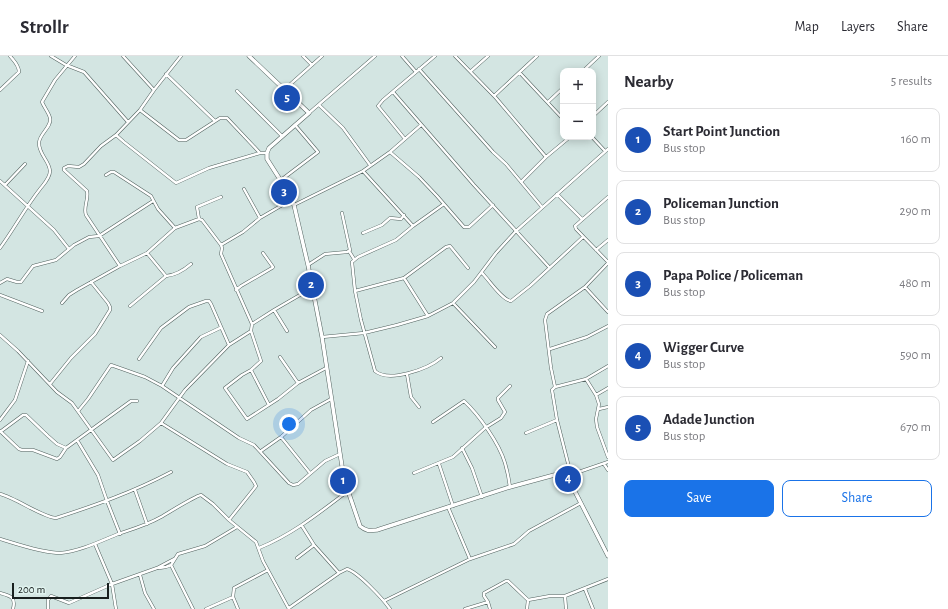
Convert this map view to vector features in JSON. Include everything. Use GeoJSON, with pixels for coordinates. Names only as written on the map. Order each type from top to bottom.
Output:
{"type":"FeatureCollection","features":[{"type":"Feature","properties":{"kind":"street"},"geometry":{"type":"LineString","coordinates":[[0,90],[19,72],[17,64],[10,56]]}},
{"type":"Feature","properties":{"kind":"street"},"geometry":{"type":"LineString","coordinates":[[51,56],[66,65],[84,72],[128,122]]}},
{"type":"Feature","properties":{"kind":"street"},"geometry":{"type":"LineString","coordinates":[[0,248],[27,205],[46,181],[50,173],[48,164],[40,152],[39,145],[39,139],[50,122],[50,118],[42,102],[49,89],[74,56]]}},
{"type":"Feature","properties":{"kind":"street"},"geometry":{"type":"LineString","coordinates":[[123,56],[154,90]]}},
{"type":"Feature","properties":{"kind":"street"},"geometry":{"type":"LineString","coordinates":[[120,266],[99,236],[85,211],[88,195],[87,191],[64,170],[64,168],[68,166],[79,167],[84,164],[101,146],[116,135],[140,110],[181,56]]}},
{"type":"Feature","properties":{"kind":"street"},"geometry":{"type":"LineString","coordinates":[[250,56],[309,113]]}},
{"type":"Feature","properties":{"kind":"street"},"geometry":{"type":"LineString","coordinates":[[303,56],[312,65]]}},
{"type":"Feature","properties":{"kind":"street"},"geometry":{"type":"LineString","coordinates":[[285,89],[322,56]]}},
{"type":"Feature","properties":{"kind":"street"},"geometry":{"type":"LineString","coordinates":[[402,56],[418,70],[493,152],[506,164],[542,207]]}},
{"type":"Feature","properties":{"kind":"street"},"geometry":{"type":"LineString","coordinates":[[405,139],[378,106],[435,56]]}},
{"type":"Feature","properties":{"kind":"street"},"geometry":{"type":"LineString","coordinates":[[455,56],[494,96],[546,157]]}},
{"type":"Feature","properties":{"kind":"street"},"geometry":{"type":"LineString","coordinates":[[471,71],[488,56]]}},
{"type":"Feature","properties":{"kind":"street"},"geometry":{"type":"LineString","coordinates":[[494,96],[538,56]]}},
{"type":"Feature","properties":{"kind":"street"},"geometry":{"type":"LineString","coordinates":[[585,68],[599,56]]}},
{"type":"Feature","properties":{"kind":"street"},"geometry":{"type":"LineString","coordinates":[[373,57],[282,136],[269,148],[267,153],[267,159],[281,180],[294,205],[313,288],[322,337],[344,479],[360,526],[364,530],[368,531],[383,528],[510,487],[558,474],[569,474],[608,462]]}},
{"type":"Feature","properties":{"kind":"street"},"geometry":{"type":"LineString","coordinates":[[520,73],[560,116]]}},
{"type":"Feature","properties":{"kind":"street"},"geometry":{"type":"LineString","coordinates":[[166,74],[215,121]]}},
{"type":"Feature","properties":{"kind":"street"},"geometry":{"type":"LineString","coordinates":[[237,91],[282,136]]}},
{"type":"Feature","properties":{"kind":"street"},"geometry":{"type":"LineString","coordinates":[[548,102],[560,91]]}},
{"type":"Feature","properties":{"kind":"street"},"geometry":{"type":"LineString","coordinates":[[393,92],[549,267]]}},
{"type":"Feature","properties":{"kind":"street"},"geometry":{"type":"LineString","coordinates":[[596,113],[608,102]]}},
{"type":"Feature","properties":{"kind":"street"},"geometry":{"type":"LineString","coordinates":[[319,105],[343,128],[370,165]]}},
{"type":"Feature","properties":{"kind":"street"},"geometry":{"type":"LineString","coordinates":[[140,110],[182,141],[186,140],[220,118],[226,118],[230,120],[260,153]]}},
{"type":"Feature","properties":{"kind":"street"},"geometry":{"type":"LineString","coordinates":[[281,180],[318,152],[295,125]]}},
{"type":"Feature","properties":{"kind":"street"},"geometry":{"type":"LineString","coordinates":[[294,205],[363,171],[390,152],[421,125]]}},
{"type":"Feature","properties":{"kind":"street"},"geometry":{"type":"LineString","coordinates":[[116,135],[176,183],[188,176],[209,168],[260,153],[267,153]]}},
{"type":"Feature","properties":{"kind":"street"},"geometry":{"type":"LineString","coordinates":[[521,182],[546,157],[566,140]]}},
{"type":"Feature","properties":{"kind":"street"},"geometry":{"type":"LineString","coordinates":[[595,140],[605,151]]}},
{"type":"Feature","properties":{"kind":"street"},"geometry":{"type":"LineString","coordinates":[[322,337],[364,333],[428,316],[453,303],[482,273],[496,253],[516,231],[608,149]]}},
{"type":"Feature","properties":{"kind":"street"},"geometry":{"type":"LineString","coordinates":[[390,152],[419,177],[464,227],[469,227],[493,205]]}},
{"type":"Feature","properties":{"kind":"street"},"geometry":{"type":"LineString","coordinates":[[5,185],[25,164]]}},
{"type":"Feature","properties":{"kind":"street"},"geometry":{"type":"LineString","coordinates":[[363,171],[413,226]]}},
{"type":"Feature","properties":{"kind":"street"},"geometry":{"type":"LineString","coordinates":[[106,175],[114,172],[151,196],[158,209],[175,228]]}},
{"type":"Feature","properties":{"kind":"street"},"geometry":{"type":"LineString","coordinates":[[0,181],[54,230],[69,249]]}},
{"type":"Feature","properties":{"kind":"street"},"geometry":{"type":"LineString","coordinates":[[244,189],[260,218]]}},
{"type":"Feature","properties":{"kind":"street"},"geometry":{"type":"LineString","coordinates":[[557,194],[582,219]]}},
{"type":"Feature","properties":{"kind":"street"},"geometry":{"type":"LineString","coordinates":[[220,197],[197,207],[199,219],[202,220],[221,245],[222,248],[220,254],[252,324],[251,331],[261,361],[251,370],[226,386],[226,390],[245,419],[249,419],[298,383],[326,368]]}},
{"type":"Feature","properties":{"kind":"street"},"geometry":{"type":"LineString","coordinates":[[608,198],[575,226],[583,237],[608,263],[585,287],[547,314],[545,320],[555,387],[552,390],[569,474],[581,503],[608,556]]}},
{"type":"Feature","properties":{"kind":"street"},"geometry":{"type":"LineString","coordinates":[[221,245],[243,232],[260,218],[292,200]]}},
{"type":"Feature","properties":{"kind":"street"},"geometry":{"type":"LineString","coordinates":[[0,283],[7,279],[21,282],[33,266],[56,260],[74,245],[90,237],[99,236],[153,201]]}},
{"type":"Feature","properties":{"kind":"street"},"geometry":{"type":"LineString","coordinates":[[441,358],[430,366],[406,374],[378,374],[375,371],[364,333],[355,291],[352,262],[354,259],[396,240],[444,204]]}},
{"type":"Feature","properties":{"kind":"street"},"geometry":{"type":"LineString","coordinates":[[342,213],[349,251],[354,259]]}},
{"type":"Feature","properties":{"kind":"street"},"geometry":{"type":"LineString","coordinates":[[363,233],[382,225],[390,218],[400,219],[404,215]]}},
{"type":"Feature","properties":{"kind":"street"},"geometry":{"type":"LineString","coordinates":[[62,303],[69,295],[91,282],[147,253],[175,228],[199,219]]}},
{"type":"Feature","properties":{"kind":"street"},"geometry":{"type":"LineString","coordinates":[[482,273],[490,280],[502,297],[507,301],[511,301],[530,286],[583,237]]}},
{"type":"Feature","properties":{"kind":"street"},"geometry":{"type":"LineString","coordinates":[[596,250],[608,240]]}},
{"type":"Feature","properties":{"kind":"street"},"geometry":{"type":"LineString","coordinates":[[355,291],[404,278],[446,247],[450,246],[468,268]]}},
{"type":"Feature","properties":{"kind":"street"},"geometry":{"type":"LineString","coordinates":[[308,265],[325,254],[349,251]]}},
{"type":"Feature","properties":{"kind":"street"},"geometry":{"type":"LineString","coordinates":[[147,253],[166,276]]}},
{"type":"Feature","properties":{"kind":"street"},"geometry":{"type":"LineString","coordinates":[[236,290],[272,268],[263,253]]}},
{"type":"Feature","properties":{"kind":"street"},"geometry":{"type":"LineString","coordinates":[[130,306],[166,276],[173,275],[191,264]]}},
{"type":"Feature","properties":{"kind":"street"},"geometry":{"type":"LineString","coordinates":[[404,278],[428,316]]}},
{"type":"Feature","properties":{"kind":"street"},"geometry":{"type":"LineString","coordinates":[[50,384],[71,358],[95,334],[110,310],[108,303],[91,282]]}},
{"type":"Feature","properties":{"kind":"street"},"geometry":{"type":"LineString","coordinates":[[585,287],[608,312]]}},
{"type":"Feature","properties":{"kind":"street"},"geometry":{"type":"LineString","coordinates":[[252,324],[313,288]]}},
{"type":"Feature","properties":{"kind":"street"},"geometry":{"type":"LineString","coordinates":[[0,294],[42,312]]}},
{"type":"Feature","properties":{"kind":"street"},"geometry":{"type":"LineString","coordinates":[[139,359],[158,330],[182,312],[206,301],[209,301],[229,346]]}},
{"type":"Feature","properties":{"kind":"street"},"geometry":{"type":"LineString","coordinates":[[453,303],[495,348]]}},
{"type":"Feature","properties":{"kind":"street"},"geometry":{"type":"LineString","coordinates":[[274,310],[287,331]]}},
{"type":"Feature","properties":{"kind":"street"},"geometry":{"type":"LineString","coordinates":[[550,349],[588,338],[608,326]]}},
{"type":"Feature","properties":{"kind":"street"},"geometry":{"type":"LineString","coordinates":[[162,386],[173,368],[201,337],[220,328]]}},
{"type":"Feature","properties":{"kind":"street"},"geometry":{"type":"LineString","coordinates":[[0,335],[28,361],[57,392],[68,399],[78,410],[91,431],[113,460],[140,442],[161,423],[185,390],[229,346],[251,331]]}},
{"type":"Feature","properties":{"kind":"street"},"geometry":{"type":"LineString","coordinates":[[280,357],[298,383]]}},
{"type":"Feature","properties":{"kind":"street"},"geometry":{"type":"LineString","coordinates":[[0,420],[15,400],[28,361]]}},
{"type":"Feature","properties":{"kind":"street"},"geometry":{"type":"LineString","coordinates":[[78,410],[88,400],[110,365],[145,377],[162,386],[239,438],[254,445],[261,451],[288,483],[293,485],[298,484],[326,461],[340,454]]}},
{"type":"Feature","properties":{"kind":"street"},"geometry":{"type":"LineString","coordinates":[[555,387],[586,379],[608,366]]}},
{"type":"Feature","properties":{"kind":"street"},"geometry":{"type":"LineString","coordinates":[[251,370],[270,404]]}},
{"type":"Feature","properties":{"kind":"street"},"geometry":{"type":"LineString","coordinates":[[406,374],[411,397],[420,407]]}},
{"type":"Feature","properties":{"kind":"street"},"geometry":{"type":"LineString","coordinates":[[586,379],[596,395],[599,404],[596,419],[597,426],[608,457]]}},
{"type":"Feature","properties":{"kind":"street"},"geometry":{"type":"LineString","coordinates":[[414,473],[439,464],[455,456],[485,428],[504,416],[505,412],[498,398],[510,386]]}},
{"type":"Feature","properties":{"kind":"street"},"geometry":{"type":"LineString","coordinates":[[596,395],[608,388]]}},
{"type":"Feature","properties":{"kind":"street"},"geometry":{"type":"LineString","coordinates":[[261,451],[281,437],[311,410],[331,399]]}},
{"type":"Feature","properties":{"kind":"street"},"geometry":{"type":"LineString","coordinates":[[66,448],[52,440],[26,415],[23,415],[0,432],[15,446],[22,450],[33,450],[57,459],[66,448],[77,440],[131,401],[137,401]]}},
{"type":"Feature","properties":{"kind":"street"},"geometry":{"type":"LineString","coordinates":[[433,422],[464,401],[475,412],[497,445],[505,461],[510,487]]}},
{"type":"Feature","properties":{"kind":"street"},"geometry":{"type":"LineString","coordinates":[[598,409],[608,408]]}},
{"type":"Feature","properties":{"kind":"street"},"geometry":{"type":"LineString","coordinates":[[526,433],[557,420]]}},
{"type":"Feature","properties":{"kind":"street"},"geometry":{"type":"LineString","coordinates":[[161,423],[227,464],[247,472],[256,486],[229,520]]}},
{"type":"Feature","properties":{"kind":"street"},"geometry":{"type":"LineString","coordinates":[[281,437],[310,473]]}},
{"type":"Feature","properties":{"kind":"street"},"geometry":{"type":"LineString","coordinates":[[77,440],[95,468],[120,534]]}},
{"type":"Feature","properties":{"kind":"street"},"geometry":{"type":"LineString","coordinates":[[462,448],[472,468],[482,497]]}},
{"type":"Feature","properties":{"kind":"street"},"geometry":{"type":"LineString","coordinates":[[439,464],[453,506]]}},
{"type":"Feature","properties":{"kind":"street"},"geometry":{"type":"LineString","coordinates":[[604,464],[608,470]]}},
{"type":"Feature","properties":{"kind":"street"},"geometry":{"type":"LineString","coordinates":[[0,494],[10,497],[51,518],[56,518],[107,502],[171,472]]}},
{"type":"Feature","properties":{"kind":"street"},"geometry":{"type":"LineString","coordinates":[[134,490],[147,524]]}},
{"type":"Feature","properties":{"kind":"street"},"geometry":{"type":"LineString","coordinates":[[259,548],[280,539],[302,526],[348,491]]}},
{"type":"Feature","properties":{"kind":"street"},"geometry":{"type":"LineString","coordinates":[[0,539],[32,548],[59,553],[96,544],[147,524],[183,505],[194,497],[201,495],[213,504],[229,520],[253,538],[259,548],[261,558],[289,608],[347,569],[351,570],[384,601],[390,609]]}},
{"type":"Feature","properties":{"kind":"street"},"geometry":{"type":"LineString","coordinates":[[384,601],[470,559],[514,544],[528,531],[581,503]]}},
{"type":"Feature","properties":{"kind":"street"},"geometry":{"type":"LineString","coordinates":[[448,507],[470,559]]}},
{"type":"Feature","properties":{"kind":"street"},"geometry":{"type":"LineString","coordinates":[[302,526],[314,545],[339,573]]}},
{"type":"Feature","properties":{"kind":"street"},"geometry":{"type":"LineString","coordinates":[[48,609],[48,600],[51,596],[68,603],[112,584],[157,568],[174,559],[180,553],[205,546],[238,527]]}},
{"type":"Feature","properties":{"kind":"street"},"geometry":{"type":"LineString","coordinates":[[96,544],[112,584],[116,609]]}},
{"type":"Feature","properties":{"kind":"street"},"geometry":{"type":"LineString","coordinates":[[297,558],[314,545]]}},
{"type":"Feature","properties":{"kind":"street"},"geometry":{"type":"LineString","coordinates":[[157,568],[166,568],[171,565],[174,559]]}},
{"type":"Feature","properties":{"kind":"street"},"geometry":{"type":"LineString","coordinates":[[171,565],[193,609]]}},
{"type":"Feature","properties":{"kind":"street"},"geometry":{"type":"LineString","coordinates":[[238,609],[233,597],[233,590],[268,570]]}},
{"type":"Feature","properties":{"kind":"street"},"geometry":{"type":"LineString","coordinates":[[140,575],[145,593],[154,609]]}},
{"type":"Feature","properties":{"kind":"street"},"geometry":{"type":"LineString","coordinates":[[528,600],[550,596],[564,596],[585,589],[608,578]]}},
{"type":"Feature","properties":{"kind":"street"},"geometry":{"type":"LineString","coordinates":[[490,609],[484,593],[506,581],[528,600]]}},
{"type":"Feature","properties":{"kind":"street"},"geometry":{"type":"LineString","coordinates":[[585,589],[593,609]]}},
{"type":"Feature","properties":{"kind":"street"},"geometry":{"type":"LineString","coordinates":[[0,593],[12,598],[14,602],[13,609]]}},
{"type":"Feature","properties":{"kind":"street"},"geometry":{"type":"LineString","coordinates":[[564,596],[566,609]]}},
{"type":"Feature","properties":{"kind":"street"},"geometry":{"type":"LineString","coordinates":[[206,609],[233,597]]}},
{"type":"Feature","properties":{"kind":"street"},"geometry":{"type":"LineString","coordinates":[[527,609],[528,600]]}},
{"type":"Feature","properties":{"kind":"street"},"geometry":{"type":"LineString","coordinates":[[465,609],[488,602]]}},
{"type":"Feature","properties":{"kind":"place","name":"Adade Junction"},"geometry":{"type":"Point","coordinates":[287,98]}},
{"type":"Feature","properties":{"kind":"place","name":"Papa Police / Policeman"},"geometry":{"type":"Point","coordinates":[284,192]}},
{"type":"Feature","properties":{"kind":"place","name":"Policeman Junction"},"geometry":{"type":"Point","coordinates":[311,285]}},
{"type":"Feature","properties":{"kind":"place","name":"Wigger Curve"},"geometry":{"type":"Point","coordinates":[568,479]}},
{"type":"Feature","properties":{"kind":"place","name":"Start Point Junction"},"geometry":{"type":"Point","coordinates":[343,481]}}]}
